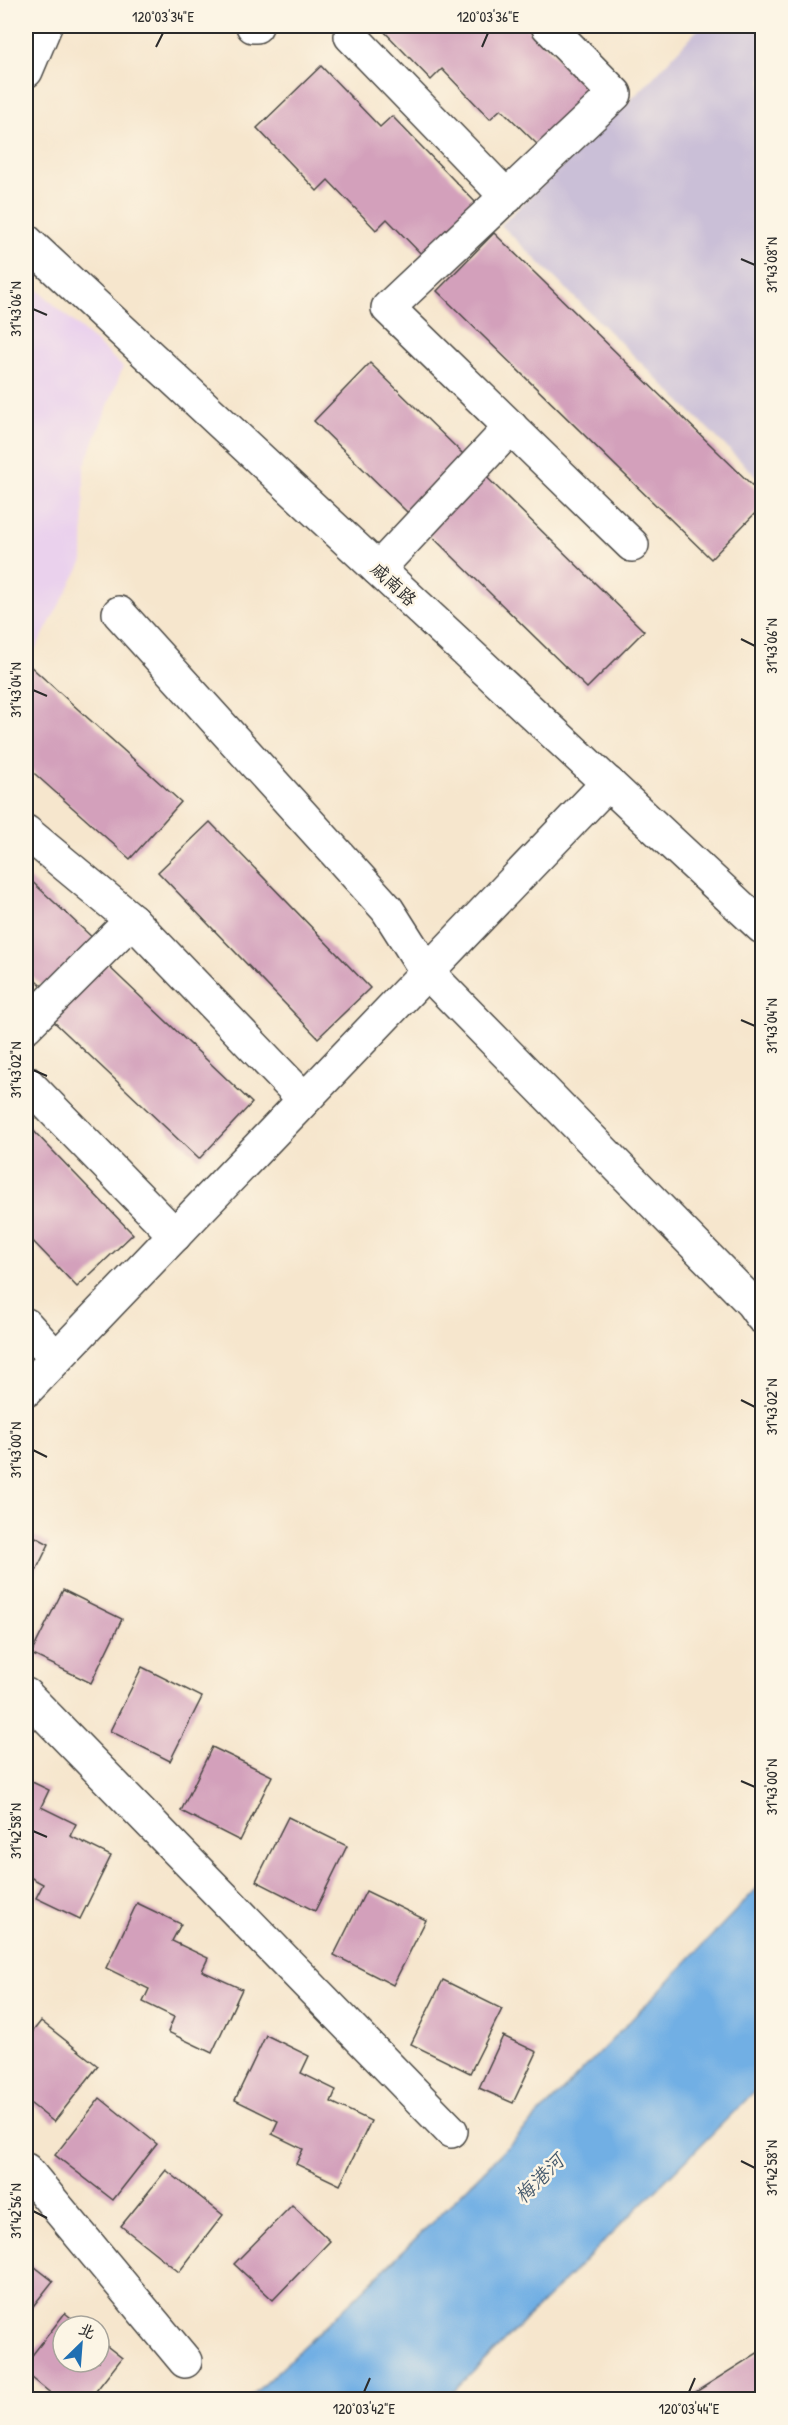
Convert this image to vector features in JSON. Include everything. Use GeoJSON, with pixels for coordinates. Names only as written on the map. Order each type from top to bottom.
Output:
{"type":"FeatureCollection","features":[{"type":"Feature","properties":{"kind":"street"},"geometry":{"type":"LineString","coordinates":[[26,71],[45,26]]}},
{"type":"Feature","properties":{"kind":"street"},"geometry":{"type":"LineString","coordinates":[[548,26],[615,94],[388,309],[632,545]]}},
{"type":"Feature","properties":{"kind":"street"},"geometry":{"type":"LineString","coordinates":[[351,36],[507,196]]}},
{"type":"Feature","properties":{"kind":"street","name":"戚南路"},"geometry":{"type":"LineString","coordinates":[[26,242],[762,927]]}},
{"type":"Feature","properties":{"kind":"street"},"geometry":{"type":"LineString","coordinates":[[378,569],[511,427]]}},
{"type":"Feature","properties":{"kind":"street"},"geometry":{"type":"LineString","coordinates":[[119,613],[387,909],[427,972],[752,1303],[762,1317]]}},
{"type":"Feature","properties":{"kind":"street"},"geometry":{"type":"LineString","coordinates":[[26,1390],[608,783]]}},
{"type":"Feature","properties":{"kind":"street"},"geometry":{"type":"LineString","coordinates":[[26,832],[132,921],[304,1100]]}},
{"type":"Feature","properties":{"kind":"street"},"geometry":{"type":"LineString","coordinates":[[26,1026],[132,921]]}},
{"type":"Feature","properties":{"kind":"street"},"geometry":{"type":"LineString","coordinates":[[26,1082],[175,1235]]}},
{"type":"Feature","properties":{"kind":"street"},"geometry":{"type":"LineString","coordinates":[[26,1325],[56,1358]]}},
{"type":"Feature","properties":{"kind":"street"},"geometry":{"type":"LineString","coordinates":[[26,1695],[451,2131]]}},
{"type":"Feature","properties":{"kind":"street"},"geometry":{"type":"LineString","coordinates":[[26,2170],[185,2361]]}},
{"type":"Feature","properties":{"kind":"shaded area"},"geometry":{"type":"Polygon","coordinates":[[[701,26],[762,26],[762,482],[501,225],[648,83],[701,26]]]}},
{"type":"Feature","properties":{"kind":"shaded area"},"geometry":{"type":"Polygon","coordinates":[[[26,279],[123,367],[84,467],[83,561],[36,648],[26,658],[26,279]]]}},
{"type":"Feature","properties":{"kind":"water","name":"梅港河"},"geometry":{"type":"Polygon","coordinates":[[[762,1883],[762,2084],[446,2399],[248,2399],[380,2274],[509,2145],[762,1883]]]}},
{"type":"Feature","properties":{"kind":"building"},"geometry":{"type":"Polygon","coordinates":[[[379,26],[526,26],[593,94],[539,146],[501,109],[490,119],[442,69],[431,80],[379,26]]]}},
{"type":"Feature","properties":{"kind":"building"},"geometry":{"type":"Polygon","coordinates":[[[321,66],[380,127],[392,116],[479,206],[425,258],[387,219],[376,230],[328,180],[317,191],[257,128],[321,66]]]}},
{"type":"Feature","properties":{"kind":"building"},"geometry":{"type":"Polygon","coordinates":[[[494,233],[762,495],[762,506],[711,559],[437,291],[494,233]]]}},
{"type":"Feature","properties":{"kind":"building"},"geometry":{"type":"Polygon","coordinates":[[[370,363],[644,631],[587,688],[314,421],[370,363]]]}},
{"type":"Feature","properties":{"kind":"building"},"geometry":{"type":"Polygon","coordinates":[[[29,665],[181,802],[130,859],[26,766],[26,669],[29,665]]]}},
{"type":"Feature","properties":{"kind":"building"},"geometry":{"type":"Polygon","coordinates":[[[210,822],[370,988],[318,1038],[158,872],[210,822]]]}},
{"type":"Feature","properties":{"kind":"building"},"geometry":{"type":"Polygon","coordinates":[[[26,876],[96,941],[49,992],[26,971],[26,876]]]}},
{"type":"Feature","properties":{"kind":"building"},"geometry":{"type":"Polygon","coordinates":[[[104,962],[252,1103],[199,1159],[50,1018],[104,962]]]}},
{"type":"Feature","properties":{"kind":"building"},"geometry":{"type":"Polygon","coordinates":[[[26,1123],[133,1234],[77,1287],[26,1234],[26,1123]]]}},
{"type":"Feature","properties":{"kind":"building"},"geometry":{"type":"Polygon","coordinates":[[[26,1532],[49,1544],[26,1591],[26,1532]]]}},
{"type":"Feature","properties":{"kind":"building"},"geometry":{"type":"Polygon","coordinates":[[[63,1590],[122,1619],[91,1683],[31,1654],[63,1590]]]}},
{"type":"Feature","properties":{"kind":"building"},"geometry":{"type":"Polygon","coordinates":[[[142,1667],[202,1697],[170,1761],[110,1731],[142,1667]]]}},
{"type":"Feature","properties":{"kind":"building"},"geometry":{"type":"Polygon","coordinates":[[[212,1747],[272,1776],[240,1841],[181,1811],[212,1747]]]}},
{"type":"Feature","properties":{"kind":"building"},"geometry":{"type":"Polygon","coordinates":[[[26,1779],[49,1790],[41,1807],[76,1824],[70,1836],[111,1856],[80,1919],[36,1898],[43,1884],[26,1875],[26,1779]]]}},
{"type":"Feature","properties":{"kind":"building"},"geometry":{"type":"Polygon","coordinates":[[[288,1817],[347,1846],[315,1911],[256,1881],[288,1817]]]}},
{"type":"Feature","properties":{"kind":"building"},"geometry":{"type":"Polygon","coordinates":[[[366,1891],[426,1920],[393,1985],[334,1955],[366,1891]]]}},
{"type":"Feature","properties":{"kind":"building"},"geometry":{"type":"Polygon","coordinates":[[[137,1903],[181,1924],[172,1941],[208,1958],[202,1971],[242,1989],[212,2053],[168,2032],[174,2017],[143,2002],[149,1989],[106,1968],[137,1903]]]}},
{"type":"Feature","properties":{"kind":"building"},"geometry":{"type":"Polygon","coordinates":[[[443,1980],[502,2009],[470,2073],[411,2044],[443,1980]]]}},
{"type":"Feature","properties":{"kind":"building"},"geometry":{"type":"Polygon","coordinates":[[[41,2021],[98,2066],[54,2122],[26,2100],[26,2040],[41,2021]]]}},
{"type":"Feature","properties":{"kind":"building"},"geometry":{"type":"Polygon","coordinates":[[[266,2035],[309,2056],[301,2073],[336,2090],[331,2102],[371,2121],[340,2185],[296,2164],[303,2149],[272,2134],[278,2121],[235,2100],[266,2035]]]}},
{"type":"Feature","properties":{"kind":"building"},"geometry":{"type":"Polygon","coordinates":[[[503,2036],[537,2052],[513,2103],[479,2088],[503,2036]]]}},
{"type":"Feature","properties":{"kind":"building"},"geometry":{"type":"Polygon","coordinates":[[[100,2098],[157,2144],[113,2200],[55,2155],[100,2098]]]}},
{"type":"Feature","properties":{"kind":"building"},"geometry":{"type":"Polygon","coordinates":[[[166,2170],[223,2215],[179,2272],[121,2226],[166,2170]]]}},
{"type":"Feature","properties":{"kind":"building"},"geometry":{"type":"Polygon","coordinates":[[[292,2205],[330,2241],[273,2300],[234,2264],[292,2205]]]}},
{"type":"Feature","properties":{"kind":"building"},"geometry":{"type":"Polygon","coordinates":[[[26,2260],[53,2281],[26,2315],[26,2260]]]}},
{"type":"Feature","properties":{"kind":"building"},"geometry":{"type":"Polygon","coordinates":[[[51,2331],[51,2374],[109,2374],[89,2400],[59,2400],[26,2373],[26,2363],[51,2331]]]}},
{"type":"Feature","properties":{"kind":"building"},"geometry":{"type":"Polygon","coordinates":[[[111,2349],[122,2358],[111,2372],[111,2349]]]}},
{"type":"Feature","properties":{"kind":"building"},"geometry":{"type":"Polygon","coordinates":[[[762,2350],[762,2400],[683,2400],[762,2350]]]}}]}
